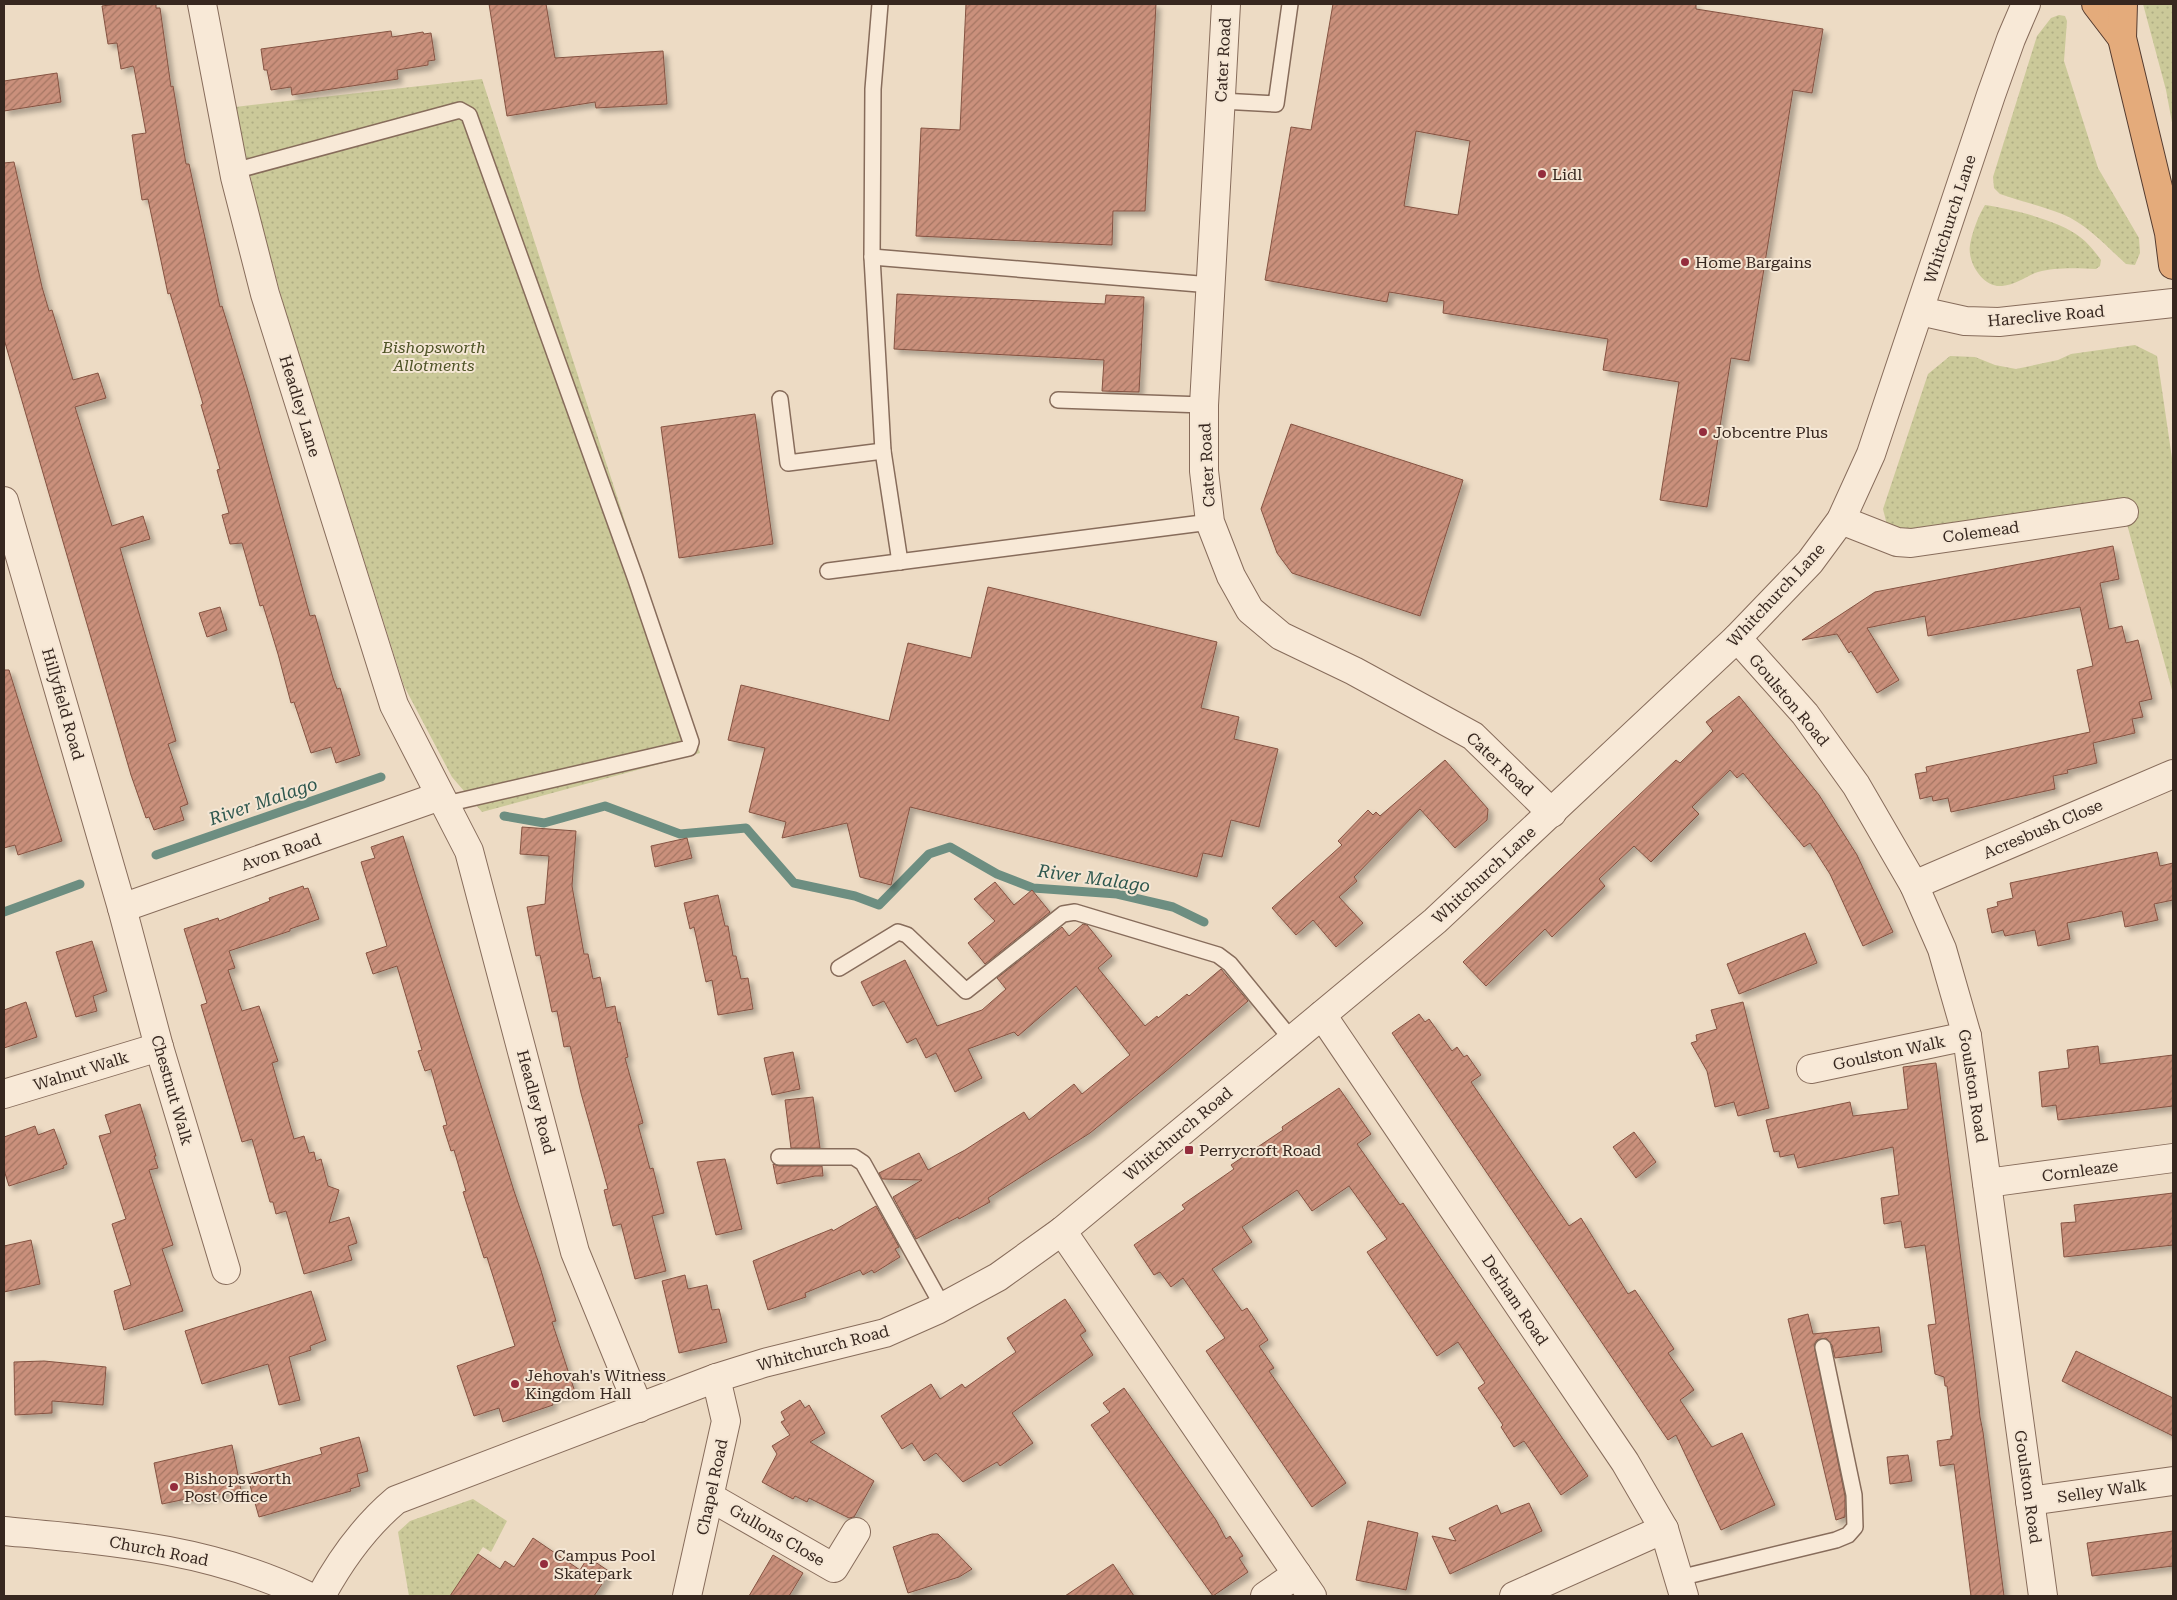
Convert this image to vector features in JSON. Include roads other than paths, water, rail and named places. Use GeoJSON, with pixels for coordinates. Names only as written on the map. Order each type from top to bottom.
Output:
{"type":"FeatureCollection","features":[{"type":"Feature","properties":{"kind":"highway"},"geometry":{"type":"LineString","coordinates":[[2096,4],[2122,38]]}},
{"type":"Feature","properties":{"kind":"highway"},"geometry":{"type":"LineString","coordinates":[[2123,4],[2122,38],[2169,233],[2173,264]]}},
{"type":"Feature","properties":{"kind":"street","name":"Headley Lane"},"geometry":{"type":"LineString","coordinates":[[202,4],[234,171],[265,294],[394,705],[443,800]]}},
{"type":"Feature","properties":{"kind":"street","name":"Cater Road"},"geometry":{"type":"LineString","coordinates":[[1226,4],[1204,405],[1204,471],[1210,522],[1230,576],[1250,610],[1281,636],[1354,671],[1473,736],[1552,813]]}},
{"type":"Feature","properties":{"kind":"street","name":"Whitchurch Lane"},"geometry":{"type":"LineString","coordinates":[[1322,1015],[1435,921],[1737,638],[1810,562],[1841,520],[1871,454],[2011,39],[2026,4]]}},
{"type":"Feature","properties":{"kind":"street","name":"Hareclive Road"},"geometry":{"type":"LineString","coordinates":[[1920,311],[1965,321],[1999,322],[2173,303]]}},
{"type":"Feature","properties":{"kind":"street","name":"Hillyfield Road"},"geometry":{"type":"LineString","coordinates":[[4,500],[122,908]]}},
{"type":"Feature","properties":{"kind":"street","name":"Colemead"},"geometry":{"type":"LineString","coordinates":[[1841,520],[1897,542],[1910,542],[2124,512]]}},
{"type":"Feature","properties":{"kind":"street","name":"Goulston Road"},"geometry":{"type":"LineString","coordinates":[[1737,638],[1805,714],[1856,786],[1914,885],[1942,949],[1967,1036],[2043,1596]]}},
{"type":"Feature","properties":{"kind":"street","name":"Acresbush Close"},"geometry":{"type":"LineString","coordinates":[[1914,885],[2173,774]]}},
{"type":"Feature","properties":{"kind":"street","name":"Avon Road"},"geometry":{"type":"LineString","coordinates":[[122,908],[443,800]]}},
{"type":"Feature","properties":{"kind":"street","name":"Headley Road"},"geometry":{"type":"LineString","coordinates":[[443,800],[469,851],[575,1252],[639,1408]]}},
{"type":"Feature","properties":{"kind":"street","name":"Chestnut Walk"},"geometry":{"type":"LineString","coordinates":[[122,908],[159,1047],[226,1270]]}},
{"type":"Feature","properties":{"kind":"street","name":"Whitchurch Road"},"geometry":{"type":"LineString","coordinates":[[322,1596],[334,1572],[373,1520],[396,1500],[716,1378],[764,1363],[885,1333],[944,1307],[998,1277],[1062,1231],[1322,1015]]}},
{"type":"Feature","properties":{"kind":"street","name":"Derham Road"},"geometry":{"type":"LineString","coordinates":[[1322,1015],[1625,1462],[1664,1529],[1682,1587]]}},
{"type":"Feature","properties":{"kind":"street","name":"Goulston Walk"},"geometry":{"type":"LineString","coordinates":[[1811,1069],[1967,1036]]}},
{"type":"Feature","properties":{"kind":"street","name":"Walnut Walk"},"geometry":{"type":"LineString","coordinates":[[4,1094],[159,1047]]}},
{"type":"Feature","properties":{"kind":"street","name":"Cornleaze"},"geometry":{"type":"LineString","coordinates":[[1987,1183],[2173,1158]]}},
{"type":"Feature","properties":{"kind":"street"},"geometry":{"type":"LineString","coordinates":[[1062,1231],[1305,1585],[1265,1596]]}},
{"type":"Feature","properties":{"kind":"street","name":"Chapel Road"},"geometry":{"type":"LineString","coordinates":[[687,1596],[726,1422],[716,1378]]}},
{"type":"Feature","properties":{"kind":"street","name":"Selley Walk"},"geometry":{"type":"LineString","coordinates":[[2030,1501],[2173,1481]]}},
{"type":"Feature","properties":{"kind":"street","name":"Gullons Close"},"geometry":{"type":"LineString","coordinates":[[710,1497],[834,1568],[856,1532]]}},
{"type":"Feature","properties":{"kind":"street"},"geometry":{"type":"LineString","coordinates":[[1514,1596],[1664,1529]]}},
{"type":"Feature","properties":{"kind":"street","name":"Church Road"},"geometry":{"type":"LineString","coordinates":[[4,1531],[126,1543],[162,1549],[227,1564],[258,1574],[308,1596]]}},
{"type":"Feature","properties":{"kind":"lane"},"geometry":{"type":"LineString","coordinates":[[880,4],[873,89],[872,256],[883,451],[900,562]]}},
{"type":"Feature","properties":{"kind":"lane"},"geometry":{"type":"LineString","coordinates":[[1220,101],[1276,104],[1290,4]]}},
{"type":"Feature","properties":{"kind":"lane"},"geometry":{"type":"LineString","coordinates":[[234,171],[460,110],[469,115],[635,577],[692,742],[688,748],[443,800]]}},
{"type":"Feature","properties":{"kind":"lane"},"geometry":{"type":"LineString","coordinates":[[872,256],[1211,285]]}},
{"type":"Feature","properties":{"kind":"lane"},"geometry":{"type":"LineString","coordinates":[[780,399],[788,463],[883,451]]}},
{"type":"Feature","properties":{"kind":"lane"},"geometry":{"type":"LineString","coordinates":[[1058,400],[1204,405]]}},
{"type":"Feature","properties":{"kind":"lane"},"geometry":{"type":"LineString","coordinates":[[828,572],[1210,522]]}},
{"type":"Feature","properties":{"kind":"lane"},"geometry":{"type":"LineString","coordinates":[[838,968],[898,932],[907,935],[966,991],[1063,914],[1075,912],[1218,955],[1230,964],[1292,1040]]}},
{"type":"Feature","properties":{"kind":"lane"},"geometry":{"type":"LineString","coordinates":[[779,1157],[854,1157],[863,1162],[944,1307]]}},
{"type":"Feature","properties":{"kind":"lane"},"geometry":{"type":"LineString","coordinates":[[1682,1587],[1836,1540],[1848,1535],[1855,1527],[1854,1495],[1823,1346]]}},
{"type":"Feature","properties":{"kind":"waterway","name":"River Malago"},"geometry":{"type":"LineString","coordinates":[[156,855],[381,777]]}},
{"type":"Feature","properties":{"kind":"waterway","name":"River Malago"},"geometry":{"type":"LineString","coordinates":[[504,816],[544,823],[605,806],[680,834],[746,828],[794,883],[855,896],[879,905],[929,854],[950,847],[997,874],[1033,888],[1117,894],[1173,907],[1204,922]]}},
{"type":"Feature","properties":{"kind":"waterway","name":"River Malago"},"geometry":{"type":"LineString","coordinates":[[4,912],[80,884]]}},
{"type":"Feature","properties":{"kind":"place","name":"Lidl"},"geometry":{"type":"Point","coordinates":[1542,174]}},
{"type":"Feature","properties":{"kind":"place","name":"Home Bargains"},"geometry":{"type":"Point","coordinates":[1685,262]}},
{"type":"Feature","properties":{"kind":"place","name":"Jobcentre Plus"},"geometry":{"type":"Point","coordinates":[1703,432]}},
{"type":"Feature","properties":{"kind":"place","name":"Perrycroft Road"},"geometry":{"type":"Point","coordinates":[1189,1150]}},
{"type":"Feature","properties":{"kind":"place","name":"Jehovah's Witness Kingdom Hall"},"geometry":{"type":"Point","coordinates":[515,1384]}},
{"type":"Feature","properties":{"kind":"place","name":"Bishopsworth Post Office"},"geometry":{"type":"Point","coordinates":[174,1487]}},
{"type":"Feature","properties":{"kind":"place","name":"Campus Pool Skatepark"},"geometry":{"type":"Point","coordinates":[544,1564]}},
{"type":"Feature","properties":{"kind":"park label","name":"Bishopsworth Allotments"},"geometry":{"type":"Point","coordinates":[434,356]}}]}
